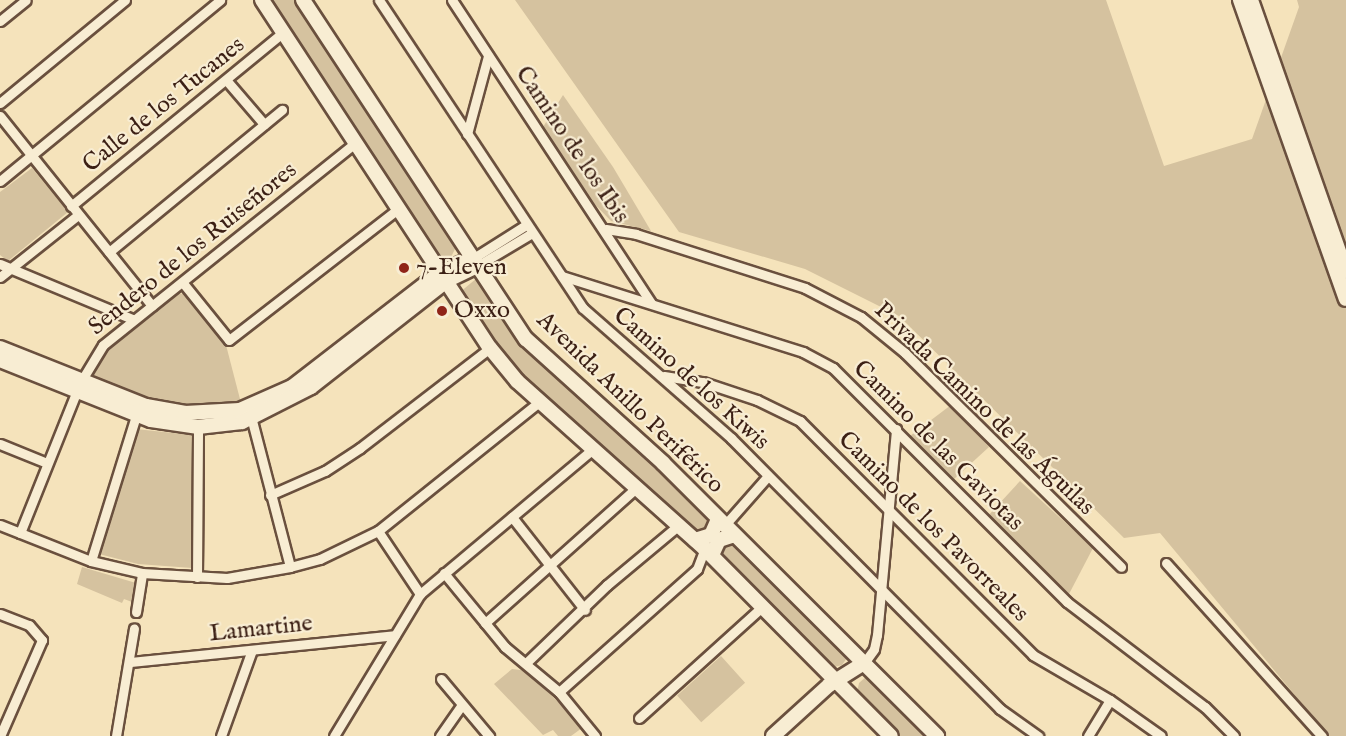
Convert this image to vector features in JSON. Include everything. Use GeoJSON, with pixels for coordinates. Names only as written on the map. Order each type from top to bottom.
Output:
{"type":"FeatureCollection","features":[{"type":"Feature","properties":{"kind":"street"},"geometry":{"type":"LineString","coordinates":[[0,21],[27,0]]}},
{"type":"Feature","properties":{"kind":"street"},"geometry":{"type":"LineString","coordinates":[[0,102],[125,0]]}},
{"type":"Feature","properties":{"kind":"street"},"geometry":{"type":"LineString","coordinates":[[0,181],[32,157],[219,0]]}},
{"type":"Feature","properties":{"kind":"street"},"geometry":{"type":"LineString","coordinates":[[262,0],[281,34],[356,143],[490,348],[539,402],[594,448],[704,548],[850,693],[889,735]]}},
{"type":"Feature","properties":{"kind":"street","name":"Avenida Anillo Periférico"},"geometry":{"type":"LineString","coordinates":[[303,0],[474,261],[538,353],[663,463],[938,736]]}},
{"type":"Feature","properties":{"kind":"street","name":"Camino de los Kiwis"},"geometry":{"type":"LineString","coordinates":[[379,0],[583,308],[664,376],[768,476],[1000,709],[1038,736]]}},
{"type":"Feature","properties":{"kind":"street","name":"Camino de los Ibis"},"geometry":{"type":"LineString","coordinates":[[452,0],[606,229],[651,303]]}},
{"type":"Feature","properties":{"kind":"street"},"geometry":{"type":"LineString","coordinates":[[1240,0],[1346,299]]}},
{"type":"Feature","properties":{"kind":"street"},"geometry":{"type":"LineString","coordinates":[[1251,0],[1346,270]]}},
{"type":"Feature","properties":{"kind":"street","name":"Calle de los Tucanes"},"geometry":{"type":"LineString","coordinates":[[71,206],[227,81],[281,34]]}},
{"type":"Feature","properties":{"kind":"street"},"geometry":{"type":"LineString","coordinates":[[467,134],[488,56]]}},
{"type":"Feature","properties":{"kind":"street"},"geometry":{"type":"LineString","coordinates":[[227,81],[264,124]]}},
{"type":"Feature","properties":{"kind":"street"},"geometry":{"type":"LineString","coordinates":[[109,252],[282,110]]}},
{"type":"Feature","properties":{"kind":"street"},"geometry":{"type":"LineString","coordinates":[[0,116],[152,306]]}},
{"type":"Feature","properties":{"kind":"street","name":"Sendero de los Ruiseñores"},"geometry":{"type":"LineString","coordinates":[[20,533],[79,388],[102,345],[132,319],[183,283],[356,143]]}},
{"type":"Feature","properties":{"kind":"street"},"geometry":{"type":"LineString","coordinates":[[183,283],[229,340],[399,208]]}},
{"type":"Feature","properties":{"kind":"street"},"geometry":{"type":"LineString","coordinates":[[0,277],[78,215]]}},
{"type":"Feature","properties":{"kind":"street"},"geometry":{"type":"LineString","coordinates":[[0,348],[136,416],[198,426],[250,414],[314,372],[444,277],[529,229]]}},
{"type":"Feature","properties":{"kind":"street","name":"Privada Camino de las Águilas"},"geometry":{"type":"LineString","coordinates":[[606,229],[636,234],[805,288],[861,317],[905,353],[1121,567]]}},
{"type":"Feature","properties":{"kind":"street"},"geometry":{"type":"LineString","coordinates":[[444,277],[474,261]]}},
{"type":"Feature","properties":{"kind":"street"},"geometry":{"type":"LineString","coordinates":[[0,264],[132,319]]}},
{"type":"Feature","properties":{"kind":"street","name":"Camino de las Gaviotas"},"geometry":{"type":"LineString","coordinates":[[562,276],[651,303],[821,361],[866,397],[1067,602],[1205,707],[1234,736]]}},
{"type":"Feature","properties":{"kind":"street"},"geometry":{"type":"LineString","coordinates":[[270,495],[343,460],[490,348]]}},
{"type":"Feature","properties":{"kind":"street"},"geometry":{"type":"LineString","coordinates":[[0,360],[79,388],[172,412],[250,414]]}},
{"type":"Feature","properties":{"kind":"street","name":"Camino de los Pavorreales"},"geometry":{"type":"LineString","coordinates":[[664,376],[703,382],[785,412],[890,509],[1033,655],[1110,700],[1161,736]]}},
{"type":"Feature","properties":{"kind":"street"},"geometry":{"type":"LineString","coordinates":[[0,525],[91,561],[142,573],[238,577],[290,567],[320,559],[378,531],[539,402]]}},
{"type":"Feature","properties":{"kind":"street"},"geometry":{"type":"LineString","coordinates":[[250,414],[290,567]]}},
{"type":"Feature","properties":{"kind":"street"},"geometry":{"type":"LineString","coordinates":[[91,561],[136,416]]}},
{"type":"Feature","properties":{"kind":"street"},"geometry":{"type":"LineString","coordinates":[[196,577],[198,426]]}},
{"type":"Feature","properties":{"kind":"street"},"geometry":{"type":"LineString","coordinates":[[850,693],[856,680],[868,667],[874,649],[882,590],[896,429]]}},
{"type":"Feature","properties":{"kind":"street"},"geometry":{"type":"LineString","coordinates":[[0,444],[47,463]]}},
{"type":"Feature","properties":{"kind":"street"},"geometry":{"type":"LineString","coordinates":[[334,736],[420,594],[594,448]]}},
{"type":"Feature","properties":{"kind":"street"},"geometry":{"type":"LineString","coordinates":[[704,548],[719,540],[726,526],[768,476]]}},
{"type":"Feature","properties":{"kind":"street"},"geometry":{"type":"LineString","coordinates":[[485,623],[637,488]]}},
{"type":"Feature","properties":{"kind":"street"},"geometry":{"type":"LineString","coordinates":[[512,517],[585,610]]}},
{"type":"Feature","properties":{"kind":"street"},"geometry":{"type":"LineString","coordinates":[[527,662],[585,610],[607,585],[679,525]]}},
{"type":"Feature","properties":{"kind":"street"},"geometry":{"type":"LineString","coordinates":[[559,692],[697,569],[711,535],[726,526]]}},
{"type":"Feature","properties":{"kind":"street"},"geometry":{"type":"LineString","coordinates":[[378,531],[420,594]]}},
{"type":"Feature","properties":{"kind":"street"},"geometry":{"type":"LineString","coordinates":[[1166,563],[1322,736]]}},
{"type":"Feature","properties":{"kind":"street"},"geometry":{"type":"LineString","coordinates":[[136,612],[142,573]]}},
{"type":"Feature","properties":{"kind":"street"},"geometry":{"type":"LineString","coordinates":[[444,573],[510,652],[527,662],[559,692],[595,736]]}},
{"type":"Feature","properties":{"kind":"street"},"geometry":{"type":"LineString","coordinates":[[639,718],[763,606]]}},
{"type":"Feature","properties":{"kind":"street"},"geometry":{"type":"LineString","coordinates":[[0,614],[29,625],[42,640],[2,734]]}},
{"type":"Feature","properties":{"kind":"street"},"geometry":{"type":"LineString","coordinates":[[116,736],[135,629]]}},
{"type":"Feature","properties":{"kind":"street","name":"Lamartine"},"geometry":{"type":"LineString","coordinates":[[130,662],[395,635]]}},
{"type":"Feature","properties":{"kind":"street"},"geometry":{"type":"LineString","coordinates":[[220,736],[252,650]]}},
{"type":"Feature","properties":{"kind":"street"},"geometry":{"type":"LineString","coordinates":[[773,736],[833,677],[846,668],[854,651]]}},
{"type":"Feature","properties":{"kind":"street"},"geometry":{"type":"LineString","coordinates":[[833,677],[868,667]]}},
{"type":"Feature","properties":{"kind":"street"},"geometry":{"type":"LineString","coordinates":[[441,679],[489,736]]}},
{"type":"Feature","properties":{"kind":"street"},"geometry":{"type":"LineString","coordinates":[[1088,736],[1110,700]]}},
{"type":"Feature","properties":{"kind":"street"},"geometry":{"type":"LineString","coordinates":[[440,736],[462,705]]}},
{"type":"Feature","properties":{"kind":"shaded area"},"geometry":{"type":"Polygon","coordinates":[[[267,0],[299,0],[457,245],[451,257],[438,257],[267,0]]]}},
{"type":"Feature","properties":{"kind":"shaded area"},"geometry":{"type":"Polygon","coordinates":[[[515,0],[1106,0],[1164,166],[1252,139],[1299,7],[1297,0],[1346,0],[1346,736],[1329,736],[1160,533],[1124,538],[899,316],[805,269],[679,232],[515,0]]]}},
{"type":"Feature","properties":{"kind":"shaded area"},"geometry":{"type":"Polygon","coordinates":[[[563,95],[613,167],[651,231],[611,221],[580,189],[543,127],[563,95]]]}},
{"type":"Feature","properties":{"kind":"shaded area"},"geometry":{"type":"Polygon","coordinates":[[[32,168],[68,212],[8,261],[0,255],[0,192],[32,168]]]}},
{"type":"Feature","properties":{"kind":"shaded area"},"geometry":{"type":"Polygon","coordinates":[[[477,278],[482,278],[528,349],[637,444],[712,516],[710,526],[702,533],[695,533],[520,379],[459,293],[477,278]]]}},
{"type":"Feature","properties":{"kind":"shaded area"},"geometry":{"type":"Polygon","coordinates":[[[175,293],[184,294],[226,345],[241,403],[199,407],[157,403],[87,377],[111,342],[175,293]]]}},
{"type":"Feature","properties":{"kind":"shaded area"},"geometry":{"type":"Polygon","coordinates":[[[951,405],[989,447],[954,479],[910,436],[951,405]]]}},
{"type":"Feature","properties":{"kind":"shaded area"},"geometry":{"type":"Polygon","coordinates":[[[136,429],[192,435],[192,568],[138,564],[95,553],[136,429]]]}},
{"type":"Feature","properties":{"kind":"shaded area"},"geometry":{"type":"Polygon","coordinates":[[[1020,481],[1093,548],[1069,594],[987,517],[1020,481]]]}},
{"type":"Feature","properties":{"kind":"shaded area"},"geometry":{"type":"Polygon","coordinates":[[[731,540],[849,655],[842,665],[831,668],[717,556],[718,549],[731,540]]]}},
{"type":"Feature","properties":{"kind":"shaded area"},"geometry":{"type":"Polygon","coordinates":[[[82,567],[136,583],[132,602],[124,599],[122,603],[77,584],[82,567]]]}},
{"type":"Feature","properties":{"kind":"shaded area"},"geometry":{"type":"Polygon","coordinates":[[[721,656],[745,683],[701,722],[677,695],[721,656]]]}},
{"type":"Feature","properties":{"kind":"shaded area"},"geometry":{"type":"Polygon","coordinates":[[[512,669],[529,671],[582,728],[571,736],[558,736],[553,730],[543,735],[494,684],[512,669]]]}},
{"type":"Feature","properties":{"kind":"shaded area"},"geometry":{"type":"Polygon","coordinates":[[[868,675],[932,736],[898,736],[857,693],[859,683],[868,675]]]}},
{"type":"Feature","properties":{"kind":"place","name":"7-Eleven"},"geometry":{"type":"Point","coordinates":[404,268]}},
{"type":"Feature","properties":{"kind":"place","name":"Oxxo"},"geometry":{"type":"Point","coordinates":[442,311]}}]}
